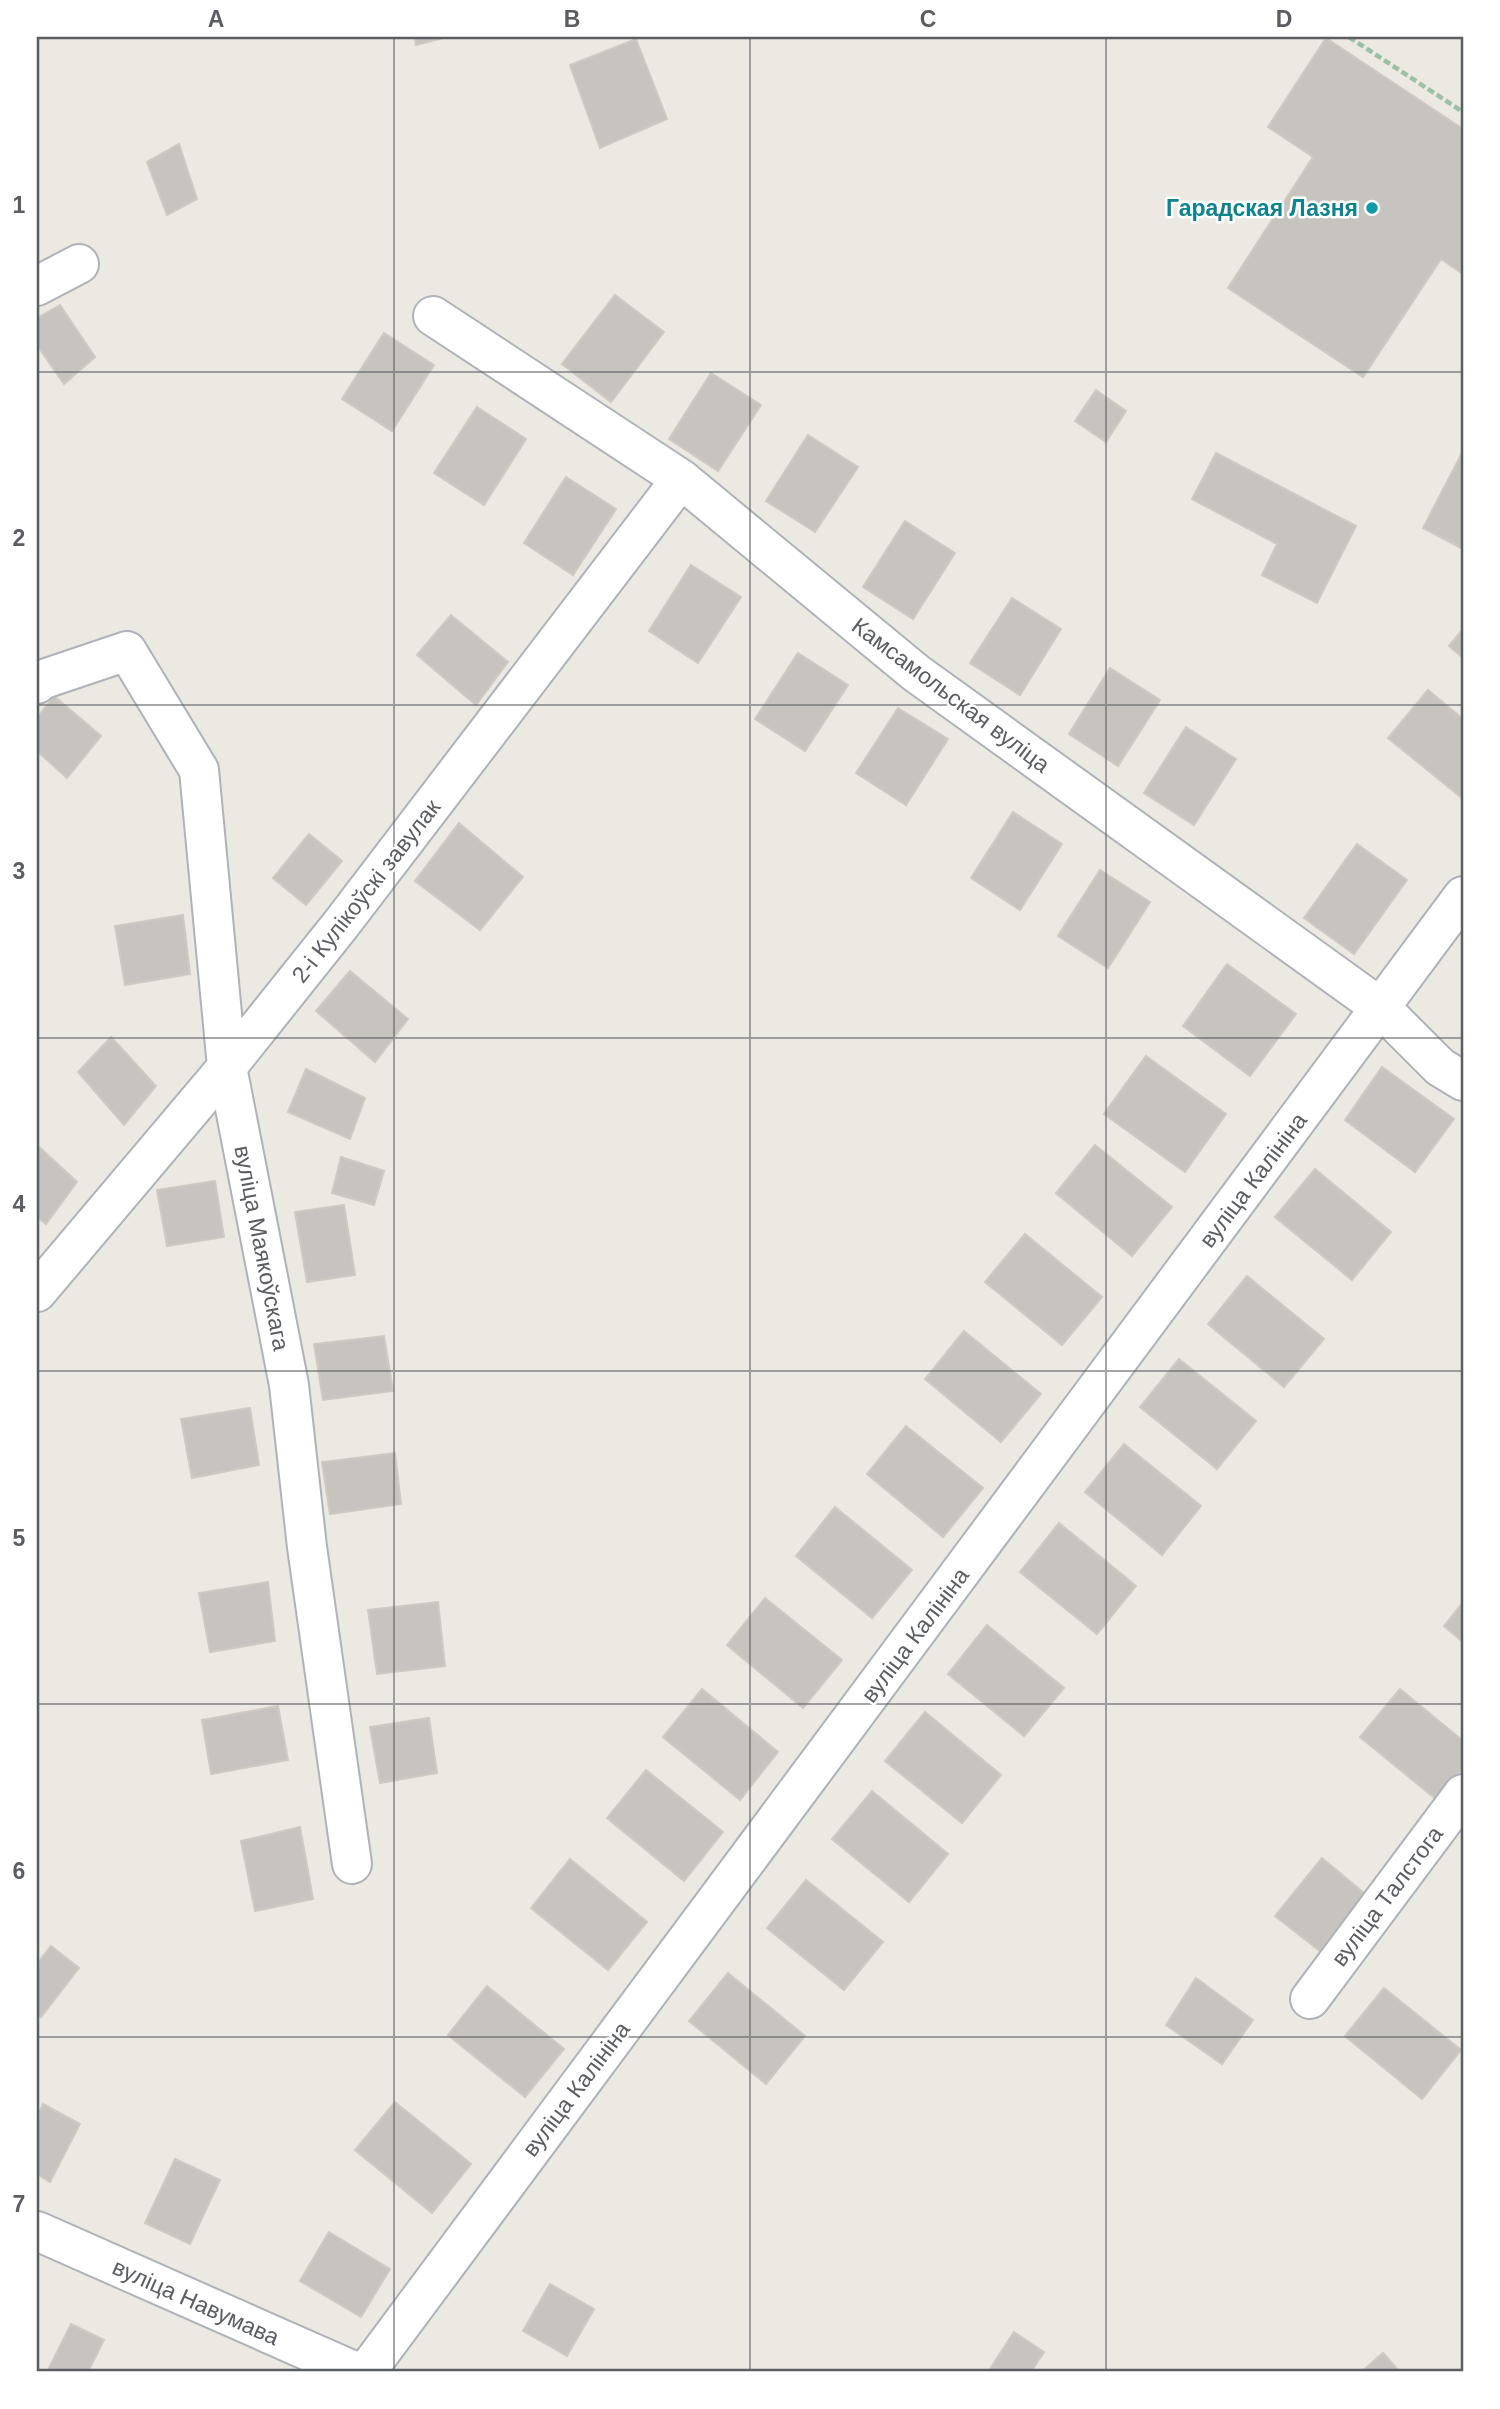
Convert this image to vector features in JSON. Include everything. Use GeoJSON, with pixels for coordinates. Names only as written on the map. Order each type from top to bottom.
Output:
{"type":"FeatureCollection","features":[{"type":"Feature","properties":{"kind":"street"},"geometry":{"type":"LineString","coordinates":[[37,286],[79,264]]}},
{"type":"Feature","properties":{"kind":"street","name":"Камсамольская вуліца"},"geometry":{"type":"LineString","coordinates":[[433,316],[681,479],[916,673],[1381,1008],[1440,1067],[1463,1081]]}},
{"type":"Feature","properties":{"kind":"street","name":"2-і Кулікоўскі завулак"},"geometry":{"type":"LineString","coordinates":[[37,1292],[228,1067],[342,923],[681,479]]}},
{"type":"Feature","properties":{"kind":"street","name":"вуліца Маякоўскага"},"geometry":{"type":"LineString","coordinates":[[37,684],[41,680],[127,651],[199,770],[228,1067],[289,1385],[307,1547],[352,1864]]}},
{"type":"Feature","properties":{"kind":"street","name":"вуліца Калініна"},"geometry":{"type":"LineString","coordinates":[[366,2372],[1463,896]]}},
{"type":"Feature","properties":{"kind":"street","name":"вуліца Талстога"},"geometry":{"type":"LineString","coordinates":[[1310,1999],[1463,1794]]}},
{"type":"Feature","properties":{"kind":"street","name":"вуліца Навумава"},"geometry":{"type":"LineString","coordinates":[[37,2231],[356,2372]]}},
{"type":"Feature","properties":{"kind":"path"},"geometry":{"type":"LineString","coordinates":[[1349,37],[1463,112]]}},
{"type":"Feature","properties":{"kind":"building"},"geometry":{"type":"Polygon","coordinates":[[[415,37],[447,37],[416,45],[415,37]]]}},
{"type":"Feature","properties":{"kind":"building","name":"Гарадская Лазня"},"geometry":{"type":"Polygon","coordinates":[[[1326,38],[1463,129],[1463,274],[1441,259],[1363,377],[1228,288],[1313,157],[1268,127],[1326,38]]]}},
{"type":"Feature","properties":{"kind":"building"},"geometry":{"type":"Polygon","coordinates":[[[636,39],[667,119],[600,148],[570,65],[636,39]]]}},
{"type":"Feature","properties":{"kind":"building"},"geometry":{"type":"Polygon","coordinates":[[[179,144],[197,199],[167,215],[147,162],[179,144]]]}},
{"type":"Feature","properties":{"kind":"building"},"geometry":{"type":"Polygon","coordinates":[[[615,295],[664,332],[611,402],[562,364],[615,295]]]}},
{"type":"Feature","properties":{"kind":"building"},"geometry":{"type":"Polygon","coordinates":[[[60,305],[95,357],[64,384],[37,345],[37,318],[60,305]]]}},
{"type":"Feature","properties":{"kind":"building"},"geometry":{"type":"Polygon","coordinates":[[[384,333],[434,365],[392,431],[342,399],[384,333]]]}},
{"type":"Feature","properties":{"kind":"building"},"geometry":{"type":"Polygon","coordinates":[[[711,373],[761,405],[718,471],[669,439],[711,373]]]}},
{"type":"Feature","properties":{"kind":"building"},"geometry":{"type":"Polygon","coordinates":[[[1096,390],[1126,411],[1106,442],[1075,421],[1096,390]]]}},
{"type":"Feature","properties":{"kind":"building"},"geometry":{"type":"Polygon","coordinates":[[[477,407],[526,439],[484,505],[434,473],[477,407]]]}},
{"type":"Feature","properties":{"kind":"building"},"geometry":{"type":"Polygon","coordinates":[[[808,435],[858,467],[815,532],[766,501],[808,435]]]}},
{"type":"Feature","properties":{"kind":"building"},"geometry":{"type":"Polygon","coordinates":[[[1463,451],[1463,549],[1423,528],[1463,451]]]}},
{"type":"Feature","properties":{"kind":"building"},"geometry":{"type":"Polygon","coordinates":[[[1216,453],[1356,526],[1317,603],[1262,575],[1277,544],[1192,499],[1216,453]]]}},
{"type":"Feature","properties":{"kind":"building"},"geometry":{"type":"Polygon","coordinates":[[[566,477],[616,509],[573,575],[524,543],[566,477]]]}},
{"type":"Feature","properties":{"kind":"building"},"geometry":{"type":"Polygon","coordinates":[[[905,521],[955,553],[913,619],[863,587],[905,521]]]}},
{"type":"Feature","properties":{"kind":"building"},"geometry":{"type":"Polygon","coordinates":[[[691,565],[741,597],[698,663],[649,631],[691,565]]]}},
{"type":"Feature","properties":{"kind":"building"},"geometry":{"type":"Polygon","coordinates":[[[1012,598],[1061,629],[1020,695],[970,663],[1012,598]]]}},
{"type":"Feature","properties":{"kind":"building"},"geometry":{"type":"Polygon","coordinates":[[[451,615],[508,662],[476,705],[417,655],[451,615]]]}},
{"type":"Feature","properties":{"kind":"building"},"geometry":{"type":"Polygon","coordinates":[[[1463,629],[1463,658],[1449,646],[1463,629]]]}},
{"type":"Feature","properties":{"kind":"building"},"geometry":{"type":"Polygon","coordinates":[[[798,653],[848,685],[805,751],[755,719],[798,653]]]}},
{"type":"Feature","properties":{"kind":"building"},"geometry":{"type":"Polygon","coordinates":[[[1110,668],[1160,700],[1118,766],[1069,734],[1110,668]]]}},
{"type":"Feature","properties":{"kind":"building"},"geometry":{"type":"Polygon","coordinates":[[[1428,690],[1463,719],[1463,799],[1388,738],[1428,690]]]}},
{"type":"Feature","properties":{"kind":"building"},"geometry":{"type":"Polygon","coordinates":[[[54,696],[101,736],[67,778],[37,751],[37,718],[54,696]]]}},
{"type":"Feature","properties":{"kind":"building"},"geometry":{"type":"Polygon","coordinates":[[[898,708],[948,739],[906,805],[856,773],[898,708]]]}},
{"type":"Feature","properties":{"kind":"building"},"geometry":{"type":"Polygon","coordinates":[[[1186,727],[1236,759],[1194,825],[1144,793],[1186,727]]]}},
{"type":"Feature","properties":{"kind":"building"},"geometry":{"type":"Polygon","coordinates":[[[1013,812],[1062,844],[1020,910],[971,878],[1013,812]]]}},
{"type":"Feature","properties":{"kind":"building"},"geometry":{"type":"Polygon","coordinates":[[[459,823],[523,877],[480,930],[415,881],[459,823]]]}},
{"type":"Feature","properties":{"kind":"building"},"geometry":{"type":"Polygon","coordinates":[[[309,834],[342,861],[306,905],[273,878],[309,834]]]}},
{"type":"Feature","properties":{"kind":"building"},"geometry":{"type":"Polygon","coordinates":[[[1357,844],[1407,880],[1354,954],[1304,918],[1357,844]]]}},
{"type":"Feature","properties":{"kind":"building"},"geometry":{"type":"Polygon","coordinates":[[[1100,870],[1150,902],[1108,968],[1058,936],[1100,870]]]}},
{"type":"Feature","properties":{"kind":"building"},"geometry":{"type":"Polygon","coordinates":[[[183,915],[190,974],[125,985],[115,926],[183,915]]]}},
{"type":"Feature","properties":{"kind":"building"},"geometry":{"type":"Polygon","coordinates":[[[1227,964],[1296,1014],[1250,1076],[1183,1026],[1227,964]]]}},
{"type":"Feature","properties":{"kind":"building"},"geometry":{"type":"Polygon","coordinates":[[[350,971],[408,1019],[375,1062],[316,1011],[350,971]]]}},
{"type":"Feature","properties":{"kind":"building"},"geometry":{"type":"Polygon","coordinates":[[[111,1037],[156,1086],[124,1125],[78,1072],[111,1037]]]}},
{"type":"Feature","properties":{"kind":"building"},"geometry":{"type":"Polygon","coordinates":[[[1146,1056],[1226,1114],[1185,1172],[1104,1114],[1146,1056]]]}},
{"type":"Feature","properties":{"kind":"building"},"geometry":{"type":"Polygon","coordinates":[[[1382,1067],[1454,1119],[1415,1172],[1345,1120],[1382,1067]]]}},
{"type":"Feature","properties":{"kind":"building"},"geometry":{"type":"Polygon","coordinates":[[[306,1069],[365,1098],[350,1139],[288,1112],[306,1069]]]}},
{"type":"Feature","properties":{"kind":"building"},"geometry":{"type":"Polygon","coordinates":[[[37,1145],[77,1182],[46,1224],[37,1217],[37,1145]]]}},
{"type":"Feature","properties":{"kind":"building"},"geometry":{"type":"Polygon","coordinates":[[[1095,1145],[1172,1207],[1132,1256],[1056,1193],[1095,1145]]]}},
{"type":"Feature","properties":{"kind":"building"},"geometry":{"type":"Polygon","coordinates":[[[341,1157],[384,1171],[374,1205],[332,1193],[341,1157]]]}},
{"type":"Feature","properties":{"kind":"building"},"geometry":{"type":"Polygon","coordinates":[[[1315,1169],[1391,1232],[1352,1280],[1275,1217],[1315,1169]]]}},
{"type":"Feature","properties":{"kind":"building"},"geometry":{"type":"Polygon","coordinates":[[[215,1181],[224,1237],[167,1246],[157,1190],[215,1181]]]}},
{"type":"Feature","properties":{"kind":"building"},"geometry":{"type":"Polygon","coordinates":[[[344,1205],[355,1275],[307,1282],[295,1212],[344,1205]]]}},
{"type":"Feature","properties":{"kind":"building"},"geometry":{"type":"Polygon","coordinates":[[[1025,1234],[1102,1297],[1062,1345],[985,1282],[1025,1234]]]}},
{"type":"Feature","properties":{"kind":"building"},"geometry":{"type":"Polygon","coordinates":[[[1247,1276],[1324,1339],[1284,1387],[1208,1324],[1247,1276]]]}},
{"type":"Feature","properties":{"kind":"building"},"geometry":{"type":"Polygon","coordinates":[[[964,1331],[1041,1394],[1001,1442],[925,1379],[964,1331]]]}},
{"type":"Feature","properties":{"kind":"building"},"geometry":{"type":"Polygon","coordinates":[[[384,1336],[393,1391],[323,1400],[314,1344],[384,1336]]]}},
{"type":"Feature","properties":{"kind":"building"},"geometry":{"type":"Polygon","coordinates":[[[1179,1359],[1256,1421],[1217,1469],[1140,1407],[1179,1359]]]}},
{"type":"Feature","properties":{"kind":"building"},"geometry":{"type":"Polygon","coordinates":[[[250,1408],[259,1465],[192,1478],[181,1419],[250,1408]]]}},
{"type":"Feature","properties":{"kind":"building"},"geometry":{"type":"Polygon","coordinates":[[[906,1426],[983,1488],[943,1537],[867,1474],[906,1426]]]}},
{"type":"Feature","properties":{"kind":"building"},"geometry":{"type":"Polygon","coordinates":[[[1124,1444],[1201,1506],[1162,1555],[1085,1492],[1124,1444]]]}},
{"type":"Feature","properties":{"kind":"building"},"geometry":{"type":"Polygon","coordinates":[[[395,1453],[401,1504],[330,1514],[322,1462],[395,1453]]]}},
{"type":"Feature","properties":{"kind":"building"},"geometry":{"type":"Polygon","coordinates":[[[835,1507],[912,1570],[872,1618],[796,1556],[835,1507]]]}},
{"type":"Feature","properties":{"kind":"building"},"geometry":{"type":"Polygon","coordinates":[[[1059,1523],[1136,1586],[1097,1634],[1020,1572],[1059,1523]]]}},
{"type":"Feature","properties":{"kind":"building"},"geometry":{"type":"Polygon","coordinates":[[[268,1582],[275,1641],[210,1652],[199,1593],[268,1582]]]}},
{"type":"Feature","properties":{"kind":"building"},"geometry":{"type":"Polygon","coordinates":[[[765,1598],[842,1660],[803,1708],[727,1645],[765,1598]]]}},
{"type":"Feature","properties":{"kind":"building"},"geometry":{"type":"Polygon","coordinates":[[[438,1602],[445,1666],[377,1674],[368,1610],[438,1602]]]}},
{"type":"Feature","properties":{"kind":"building"},"geometry":{"type":"Polygon","coordinates":[[[1463,1602],[1463,1642],[1444,1626],[1463,1602]]]}},
{"type":"Feature","properties":{"kind":"building"},"geometry":{"type":"Polygon","coordinates":[[[987,1625],[1064,1688],[1024,1736],[948,1674],[987,1625]]]}},
{"type":"Feature","properties":{"kind":"building"},"geometry":{"type":"Polygon","coordinates":[[[702,1689],[778,1752],[740,1800],[663,1737],[702,1689]]]}},
{"type":"Feature","properties":{"kind":"building"},"geometry":{"type":"Polygon","coordinates":[[[1400,1689],[1463,1741],[1463,1768],[1437,1800],[1360,1737],[1400,1689]]]}},
{"type":"Feature","properties":{"kind":"building"},"geometry":{"type":"Polygon","coordinates":[[[278,1706],[288,1760],[211,1774],[202,1720],[278,1706]]]}},
{"type":"Feature","properties":{"kind":"building"},"geometry":{"type":"Polygon","coordinates":[[[925,1712],[1001,1775],[962,1823],[885,1761],[925,1712]]]}},
{"type":"Feature","properties":{"kind":"building"},"geometry":{"type":"Polygon","coordinates":[[[429,1718],[437,1773],[380,1783],[370,1727],[429,1718]]]}},
{"type":"Feature","properties":{"kind":"building"},"geometry":{"type":"Polygon","coordinates":[[[646,1770],[723,1832],[684,1881],[607,1818],[646,1770]]]}},
{"type":"Feature","properties":{"kind":"building"},"geometry":{"type":"Polygon","coordinates":[[[872,1791],[948,1854],[909,1902],[832,1839],[872,1791]]]}},
{"type":"Feature","properties":{"kind":"building"},"geometry":{"type":"Polygon","coordinates":[[[300,1827],[313,1899],[255,1911],[241,1841],[300,1827]]]}},
{"type":"Feature","properties":{"kind":"building"},"geometry":{"type":"Polygon","coordinates":[[[1322,1858],[1365,1894],[1320,1951],[1275,1916],[1322,1858]]]}},
{"type":"Feature","properties":{"kind":"building"},"geometry":{"type":"Polygon","coordinates":[[[570,1859],[647,1922],[608,1970],[531,1908],[570,1859]]]}},
{"type":"Feature","properties":{"kind":"building"},"geometry":{"type":"Polygon","coordinates":[[[806,1880],[883,1942],[844,1990],[767,1928],[806,1880]]]}},
{"type":"Feature","properties":{"kind":"building"},"geometry":{"type":"Polygon","coordinates":[[[51,1946],[79,1968],[41,2017],[37,2014],[37,1964],[51,1946]]]}},
{"type":"Feature","properties":{"kind":"building"},"geometry":{"type":"Polygon","coordinates":[[[728,1973],[805,2036],[766,2084],[689,2021],[728,1973]]]}},
{"type":"Feature","properties":{"kind":"building"},"geometry":{"type":"Polygon","coordinates":[[[1196,1978],[1253,2020],[1222,2064],[1166,2025],[1196,1978]]]}},
{"type":"Feature","properties":{"kind":"building"},"geometry":{"type":"Polygon","coordinates":[[[487,1986],[564,2049],[525,2097],[448,2035],[487,1986]]]}},
{"type":"Feature","properties":{"kind":"building"},"geometry":{"type":"Polygon","coordinates":[[[1384,1988],[1461,2050],[1422,2099],[1345,2036],[1384,1988]]]}},
{"type":"Feature","properties":{"kind":"building"},"geometry":{"type":"Polygon","coordinates":[[[395,2102],[471,2164],[432,2213],[355,2150],[395,2102]]]}},
{"type":"Feature","properties":{"kind":"building"},"geometry":{"type":"Polygon","coordinates":[[[43,2104],[80,2124],[50,2182],[37,2174],[37,2117],[43,2104]]]}},
{"type":"Feature","properties":{"kind":"building"},"geometry":{"type":"Polygon","coordinates":[[[175,2159],[220,2180],[190,2244],[145,2223],[175,2159]]]}},
{"type":"Feature","properties":{"kind":"building"},"geometry":{"type":"Polygon","coordinates":[[[329,2232],[390,2269],[361,2317],[300,2281],[329,2232]]]}},
{"type":"Feature","properties":{"kind":"building"},"geometry":{"type":"Polygon","coordinates":[[[550,2284],[594,2309],[567,2356],[523,2331],[550,2284]]]}},
{"type":"Feature","properties":{"kind":"building"},"geometry":{"type":"Polygon","coordinates":[[[71,2324],[104,2340],[88,2372],[47,2372],[71,2324]]]}},
{"type":"Feature","properties":{"kind":"building"},"geometry":{"type":"Polygon","coordinates":[[[1014,2332],[1044,2352],[1031,2372],[988,2372],[1014,2332]]]}},
{"type":"Feature","properties":{"kind":"building"},"geometry":{"type":"Polygon","coordinates":[[[1383,2353],[1400,2372],[1361,2372],[1383,2353]]]}},
{"type":"Feature","properties":{"kind":"place","name":"Гарадская Лазня"},"geometry":{"type":"Point","coordinates":[1372,208]}}]}
